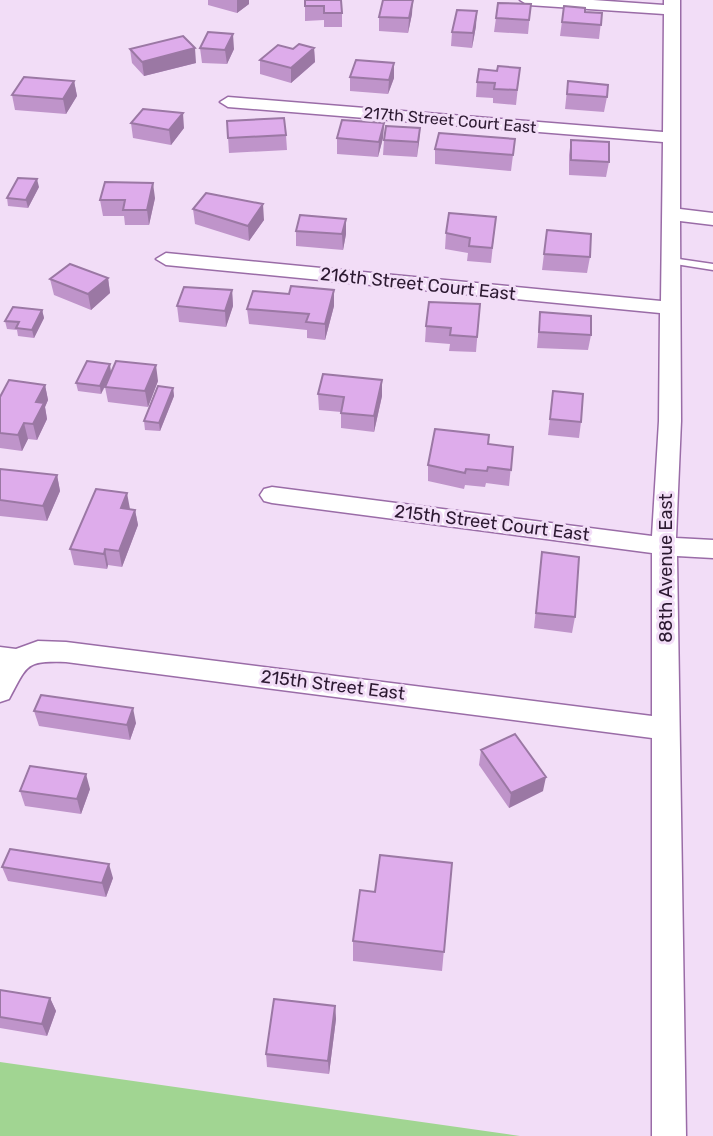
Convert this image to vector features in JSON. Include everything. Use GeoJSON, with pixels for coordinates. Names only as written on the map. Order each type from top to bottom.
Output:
{"type":"FeatureCollection","features":[{"type":"Feature","properties":{"kind":"street"},"geometry":{"type":"LineString","coordinates":[[528,0],[671,5]]}},
{"type":"Feature","properties":{"kind":"street","name":"88th Avenue East"},"geometry":{"type":"LineString","coordinates":[[669,1136],[665,545],[672,261],[671,5]]}},
{"type":"Feature","properties":{"kind":"street","name":"217th Street Court East"},"geometry":{"type":"LineString","coordinates":[[228,102],[672,138]]}},
{"type":"Feature","properties":{"kind":"street"},"geometry":{"type":"LineString","coordinates":[[672,214],[713,219]]}},
{"type":"Feature","properties":{"kind":"street","name":"216th Street Court East"},"geometry":{"type":"LineString","coordinates":[[166,259],[671,308]]}},
{"type":"Feature","properties":{"kind":"street","name":"215th Street Court East"},"geometry":{"type":"LineString","coordinates":[[272,495],[713,549]]}},
{"type":"Feature","properties":{"kind":"street","name":"215th Street East"},"geometry":{"type":"LineString","coordinates":[[9,658],[38,651],[66,652],[667,729]]}},
{"type":"Feature","properties":{"kind":"street"},"geometry":{"type":"LineString","coordinates":[[0,691],[9,658]]}},
{"type":"Feature","properties":{"kind":"lane"},"geometry":{"type":"LineString","coordinates":[[672,261],[713,267]]}},
{"type":"Feature","properties":{"kind":"green space"},"geometry":{"type":"Polygon","coordinates":[[[0,1062],[520,1136],[0,1136],[0,1062]]]}},
{"type":"Feature","properties":{"kind":"building"},"geometry":{"type":"Polygon","coordinates":[[[305,0],[341,0],[342,13],[324,13],[324,6],[305,6],[305,0]]]}},
{"type":"Feature","properties":{"kind":"building"},"geometry":{"type":"Polygon","coordinates":[[[383,0],[413,0],[409,18],[379,17],[383,0]]]}},
{"type":"Feature","properties":{"kind":"building"},"geometry":{"type":"Polygon","coordinates":[[[498,3],[531,4],[529,20],[496,18],[498,3]]]}},
{"type":"Feature","properties":{"kind":"building"},"geometry":{"type":"Polygon","coordinates":[[[564,6],[602,13],[601,25],[562,22],[564,6]]]}},
{"type":"Feature","properties":{"kind":"building"},"geometry":{"type":"Polygon","coordinates":[[[457,10],[477,11],[473,33],[452,32],[457,10]]]}},
{"type":"Feature","properties":{"kind":"building"},"geometry":{"type":"Polygon","coordinates":[[[208,32],[233,34],[225,50],[200,48],[208,32]]]}},
{"type":"Feature","properties":{"kind":"building"},"geometry":{"type":"Polygon","coordinates":[[[183,36],[195,48],[142,62],[130,49],[183,36]]]}},
{"type":"Feature","properties":{"kind":"building"},"geometry":{"type":"Polygon","coordinates":[[[299,44],[314,48],[291,68],[260,60],[278,45],[293,49],[299,44]]]}},
{"type":"Feature","properties":{"kind":"building"},"geometry":{"type":"Polygon","coordinates":[[[356,60],[394,63],[389,80],[350,77],[356,60]]]}},
{"type":"Feature","properties":{"kind":"building"},"geometry":{"type":"Polygon","coordinates":[[[498,66],[520,68],[517,90],[494,89],[495,83],[477,82],[479,69],[497,71],[498,66]]]}},
{"type":"Feature","properties":{"kind":"building"},"geometry":{"type":"Polygon","coordinates":[[[24,77],[74,81],[63,99],[12,95],[24,77]]]}},
{"type":"Feature","properties":{"kind":"building"},"geometry":{"type":"Polygon","coordinates":[[[568,81],[608,85],[607,97],[567,94],[568,81]]]}},
{"type":"Feature","properties":{"kind":"building"},"geometry":{"type":"Polygon","coordinates":[[[143,109],[183,113],[169,130],[131,123],[143,109]]]}},
{"type":"Feature","properties":{"kind":"building"},"geometry":{"type":"Polygon","coordinates":[[[284,118],[286,135],[228,138],[227,121],[284,118]]]}},
{"type":"Feature","properties":{"kind":"building"},"geometry":{"type":"Polygon","coordinates":[[[342,120],[384,123],[379,142],[337,138],[342,120]]]}},
{"type":"Feature","properties":{"kind":"building"},"geometry":{"type":"Polygon","coordinates":[[[386,126],[420,128],[418,142],[384,140],[386,126]]]}},
{"type":"Feature","properties":{"kind":"building"},"geometry":{"type":"Polygon","coordinates":[[[439,133],[515,139],[513,155],[435,149],[439,133]]]}},
{"type":"Feature","properties":{"kind":"building"},"geometry":{"type":"Polygon","coordinates":[[[571,140],[609,142],[609,162],[571,160],[571,140]]]}},
{"type":"Feature","properties":{"kind":"building"},"geometry":{"type":"Polygon","coordinates":[[[18,178],[37,179],[26,200],[7,198],[18,178]]]}},
{"type":"Feature","properties":{"kind":"building"},"geometry":{"type":"Polygon","coordinates":[[[105,182],[153,183],[147,210],[123,210],[125,200],[100,200],[105,182]]]}},
{"type":"Feature","properties":{"kind":"building"},"geometry":{"type":"Polygon","coordinates":[[[206,193],[263,204],[248,226],[193,209],[206,193]]]}},
{"type":"Feature","properties":{"kind":"building"},"geometry":{"type":"Polygon","coordinates":[[[449,213],[496,217],[492,248],[469,246],[470,238],[446,233],[449,213]]]}},
{"type":"Feature","properties":{"kind":"building"},"geometry":{"type":"Polygon","coordinates":[[[300,215],[346,219],[342,234],[296,231],[300,215]]]}},
{"type":"Feature","properties":{"kind":"building"},"geometry":{"type":"Polygon","coordinates":[[[547,230],[591,234],[590,257],[544,254],[547,230]]]}},
{"type":"Feature","properties":{"kind":"building"},"geometry":{"type":"Polygon","coordinates":[[[70,264],[108,278],[88,294],[50,279],[70,264]]]}},
{"type":"Feature","properties":{"kind":"building"},"geometry":{"type":"Polygon","coordinates":[[[291,286],[334,290],[325,324],[306,322],[309,314],[247,309],[253,291],[289,294],[291,286]]]}},
{"type":"Feature","properties":{"kind":"building"},"geometry":{"type":"Polygon","coordinates":[[[184,287],[232,290],[225,311],[177,306],[184,287]]]}},
{"type":"Feature","properties":{"kind":"building"},"geometry":{"type":"Polygon","coordinates":[[[429,302],[480,304],[477,337],[450,335],[451,328],[426,326],[429,302]]]}},
{"type":"Feature","properties":{"kind":"building"},"geometry":{"type":"Polygon","coordinates":[[[13,307],[42,310],[32,330],[16,328],[19,322],[5,321],[13,307]]]}},
{"type":"Feature","properties":{"kind":"building"},"geometry":{"type":"Polygon","coordinates":[[[540,312],[591,316],[591,335],[539,332],[540,312]]]}},
{"type":"Feature","properties":{"kind":"building"},"geometry":{"type":"Polygon","coordinates":[[[87,361],[110,364],[100,386],[76,383],[87,361]]]}},
{"type":"Feature","properties":{"kind":"building"},"geometry":{"type":"Polygon","coordinates":[[[116,361],[156,365],[145,391],[105,387],[116,361]]]}},
{"type":"Feature","properties":{"kind":"building"},"geometry":{"type":"Polygon","coordinates":[[[323,374],[382,380],[374,416],[341,413],[344,397],[318,394],[323,374]]]}},
{"type":"Feature","properties":{"kind":"building"},"geometry":{"type":"Polygon","coordinates":[[[9,380],[45,385],[36,402],[44,403],[33,424],[24,423],[18,435],[0,433],[0,397],[9,380]]]}},
{"type":"Feature","properties":{"kind":"building"},"geometry":{"type":"Polygon","coordinates":[[[158,386],[173,388],[159,423],[144,421],[158,386]]]}},
{"type":"Feature","properties":{"kind":"building"},"geometry":{"type":"Polygon","coordinates":[[[553,391],[583,394],[581,422],[550,419],[553,391]]]}},
{"type":"Feature","properties":{"kind":"building"},"geometry":{"type":"Polygon","coordinates":[[[435,429],[489,435],[488,444],[513,447],[511,470],[488,467],[487,471],[466,469],[465,473],[428,465],[435,429]]]}},
{"type":"Feature","properties":{"kind":"building"},"geometry":{"type":"Polygon","coordinates":[[[0,469],[57,475],[43,506],[0,500],[0,469]]]}},
{"type":"Feature","properties":{"kind":"building"},"geometry":{"type":"Polygon","coordinates":[[[96,489],[127,493],[121,508],[135,510],[119,551],[105,549],[104,554],[70,549],[96,489]]]}},
{"type":"Feature","properties":{"kind":"building"},"geometry":{"type":"Polygon","coordinates":[[[542,552],[579,557],[575,617],[536,613],[542,552]]]}},
{"type":"Feature","properties":{"kind":"building"},"geometry":{"type":"Polygon","coordinates":[[[41,695],[133,708],[127,725],[34,711],[41,695]]]}},
{"type":"Feature","properties":{"kind":"building"},"geometry":{"type":"Polygon","coordinates":[[[515,734],[546,777],[511,793],[481,750],[515,734]]]}},
{"type":"Feature","properties":{"kind":"building"},"geometry":{"type":"Polygon","coordinates":[[[30,766],[86,774],[77,799],[20,791],[30,766]]]}},
{"type":"Feature","properties":{"kind":"building"},"geometry":{"type":"Polygon","coordinates":[[[10,849],[109,864],[102,883],[2,867],[10,849]]]}},
{"type":"Feature","properties":{"kind":"building"},"geometry":{"type":"Polygon","coordinates":[[[380,855],[452,863],[444,952],[353,941],[360,890],[375,892],[380,855]]]}},
{"type":"Feature","properties":{"kind":"building"},"geometry":{"type":"Polygon","coordinates":[[[0,990],[50,998],[42,1024],[0,1017],[0,990]]]}},
{"type":"Feature","properties":{"kind":"building"},"geometry":{"type":"Polygon","coordinates":[[[274,999],[335,1006],[328,1061],[266,1054],[274,999]]]}}]}
